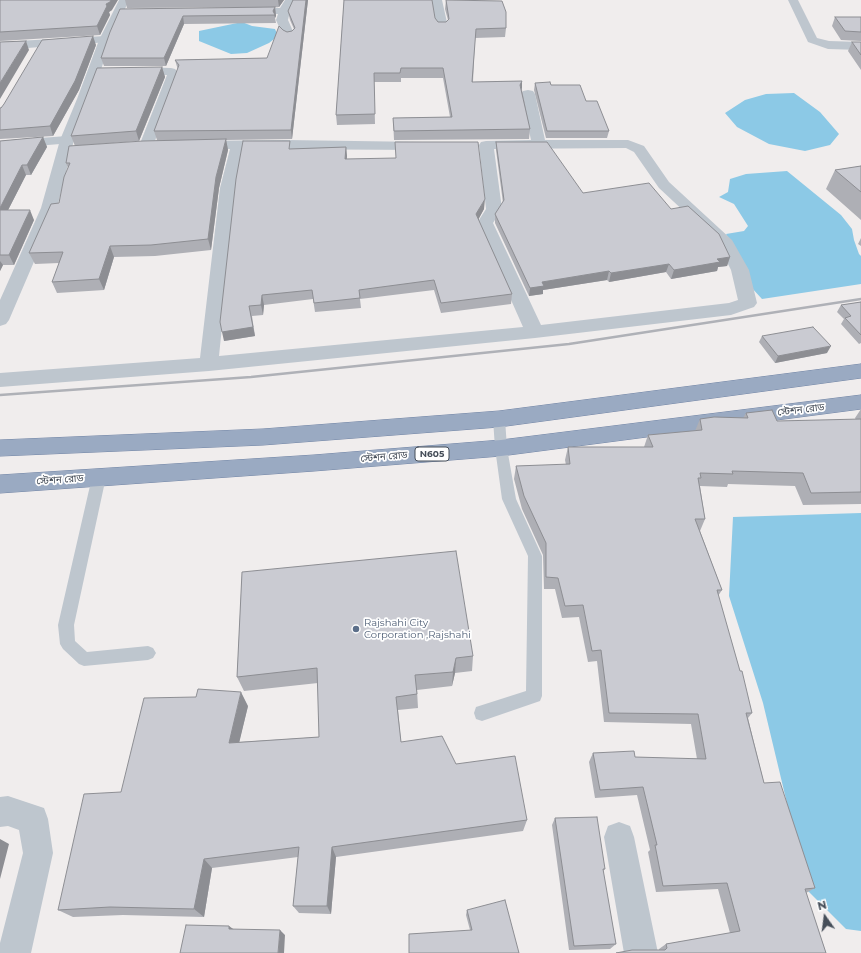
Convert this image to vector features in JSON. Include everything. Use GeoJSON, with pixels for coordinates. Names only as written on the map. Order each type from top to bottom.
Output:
{"type":"FeatureCollection","features":[{"type":"Feature","properties":{"kind":"highway"},"geometry":{"type":"LineString","coordinates":[[0,448],[263,437],[499,419],[861,371]]}},
{"type":"Feature","properties":{"kind":"highway","name":"স্টেশন রোড"},"geometry":{"type":"LineString","coordinates":[[0,484],[314,463],[501,448],[861,402]]}},
{"type":"Feature","properties":{"kind":"street"},"geometry":{"type":"LineString","coordinates":[[0,320],[49,208],[66,146],[105,40],[116,13],[124,0]]}},
{"type":"Feature","properties":{"kind":"street"},"geometry":{"type":"LineString","coordinates":[[289,36],[282,20],[284,11],[290,0]]}},
{"type":"Feature","properties":{"kind":"street"},"geometry":{"type":"LineString","coordinates":[[437,0],[442,28]]}},
{"type":"Feature","properties":{"kind":"street"},"geometry":{"type":"LineString","coordinates":[[793,0],[812,40],[828,45],[861,46]]}},
{"type":"Feature","properties":{"kind":"street"},"geometry":{"type":"LineString","coordinates":[[230,11],[284,11]]}},
{"type":"Feature","properties":{"kind":"street"},"geometry":{"type":"LineString","coordinates":[[116,13],[131,13]]}},
{"type":"Feature","properties":{"kind":"street"},"geometry":{"type":"LineString","coordinates":[[0,46],[105,40]]}},
{"type":"Feature","properties":{"kind":"street"},"geometry":{"type":"LineString","coordinates":[[33,57],[40,44]]}},
{"type":"Feature","properties":{"kind":"street"},"geometry":{"type":"LineString","coordinates":[[94,72],[163,71],[174,74],[146,146]]}},
{"type":"Feature","properties":{"kind":"street"},"geometry":{"type":"LineString","coordinates":[[528,94],[539,144]]}},
{"type":"Feature","properties":{"kind":"street"},"geometry":{"type":"LineString","coordinates":[[184,145],[238,144],[441,146]]}},
{"type":"Feature","properties":{"kind":"street"},"geometry":{"type":"LineString","coordinates":[[209,364],[227,196],[238,144]]}},
{"type":"Feature","properties":{"kind":"street"},"geometry":{"type":"LineString","coordinates":[[0,380],[209,364],[535,332],[731,309],[748,303],[740,270],[724,240],[664,185],[639,149],[628,144],[479,145],[494,209],[485,223],[535,332]]}},
{"type":"Feature","properties":{"kind":"street"},"geometry":{"type":"LineString","coordinates":[[0,145],[66,146],[79,151]]}},
{"type":"Feature","properties":{"kind":"street"},"geometry":{"type":"LineString","coordinates":[[131,147],[161,146]]}},
{"type":"Feature","properties":{"kind":"street"},"geometry":{"type":"LineString","coordinates":[[0,812],[8,811],[33,819],[38,853],[14,953]]}},
{"type":"Feature","properties":{"kind":"street"},"geometry":{"type":"LineString","coordinates":[[619,837],[641,953]]}},
{"type":"Feature","properties":{"kind":"lane"},"geometry":{"type":"LineString","coordinates":[[482,713],[534,696],[535,556],[509,499],[501,448],[499,419]]}},
{"type":"Feature","properties":{"kind":"lane"},"geometry":{"type":"LineString","coordinates":[[99,477],[66,625],[68,644],[84,659],[148,653]]}},
{"type":"Feature","properties":{"kind":"water"},"geometry":{"type":"Polygon","coordinates":[[[242,22],[252,26],[275,29],[278,36],[269,43],[247,53],[231,54],[199,41],[199,31],[242,22]]]}},
{"type":"Feature","properties":{"kind":"water"},"geometry":{"type":"Polygon","coordinates":[[[794,93],[820,112],[839,134],[830,145],[805,151],[769,144],[737,127],[725,113],[745,100],[766,94],[794,93]]]}},
{"type":"Feature","properties":{"kind":"water"},"geometry":{"type":"Polygon","coordinates":[[[787,171],[841,215],[852,229],[854,240],[861,256],[861,284],[762,299],[751,287],[735,249],[726,234],[744,231],[748,226],[734,204],[719,197],[728,192],[730,179],[746,174],[787,171]]]}},
{"type":"Feature","properties":{"kind":"water"},"geometry":{"type":"Polygon","coordinates":[[[861,513],[861,931],[846,929],[808,891],[763,703],[729,596],[733,517],[861,513]]]}},
{"type":"Feature","properties":{"kind":"building"},"geometry":{"type":"Polygon","coordinates":[[[0,0],[111,0],[106,4],[107,6],[97,26],[0,32],[0,0]]]}},
{"type":"Feature","properties":{"kind":"building"},"geometry":{"type":"Polygon","coordinates":[[[293,0],[306,0],[291,130],[154,131],[179,65],[175,60],[267,58],[279,26],[287,32],[292,31],[295,28],[288,11],[293,0]]]}},
{"type":"Feature","properties":{"kind":"building"},"geometry":{"type":"Polygon","coordinates":[[[344,0],[432,0],[435,18],[438,22],[446,22],[449,19],[446,0],[502,1],[506,12],[506,28],[476,29],[472,82],[522,81],[520,85],[530,129],[394,131],[393,118],[452,117],[443,68],[401,68],[400,73],[374,73],[375,114],[336,115],[344,0]]]}},
{"type":"Feature","properties":{"kind":"building"},"geometry":{"type":"Polygon","coordinates":[[[275,7],[273,11],[275,15],[183,16],[164,58],[101,58],[120,9],[275,7]]]}},
{"type":"Feature","properties":{"kind":"building"},"geometry":{"type":"Polygon","coordinates":[[[835,17],[861,17],[861,32],[845,31],[835,17]]]}},
{"type":"Feature","properties":{"kind":"building"},"geometry":{"type":"Polygon","coordinates":[[[93,36],[75,81],[50,126],[0,130],[0,108],[4,104],[42,40],[93,36]]]}},
{"type":"Feature","properties":{"kind":"building"},"geometry":{"type":"Polygon","coordinates":[[[26,41],[0,83],[0,42],[26,41]]]}},
{"type":"Feature","properties":{"kind":"building"},"geometry":{"type":"Polygon","coordinates":[[[852,42],[861,42],[861,55],[852,42]]]}},
{"type":"Feature","properties":{"kind":"building"},"geometry":{"type":"Polygon","coordinates":[[[162,67],[136,131],[71,136],[97,68],[162,67]]]}},
{"type":"Feature","properties":{"kind":"building"},"geometry":{"type":"Polygon","coordinates":[[[550,82],[551,85],[580,85],[586,101],[597,101],[609,131],[547,131],[535,83],[550,82]]]}},
{"type":"Feature","properties":{"kind":"building"},"geometry":{"type":"Polygon","coordinates":[[[43,137],[27,165],[22,165],[0,208],[0,141],[43,137]]]}},
{"type":"Feature","properties":{"kind":"building"},"geometry":{"type":"Polygon","coordinates":[[[226,139],[216,177],[208,239],[151,245],[110,246],[99,279],[52,282],[63,252],[29,253],[51,204],[59,203],[64,177],[70,163],[66,163],[69,146],[143,141],[226,139]]]}},
{"type":"Feature","properties":{"kind":"building"},"geometry":{"type":"Polygon","coordinates":[[[243,141],[290,141],[289,149],[346,147],[345,159],[396,158],[395,142],[478,142],[485,199],[476,214],[512,294],[441,303],[434,280],[359,290],[360,298],[314,303],[312,290],[262,295],[261,305],[249,306],[253,327],[222,332],[220,322],[236,179],[243,141]]]}},
{"type":"Feature","properties":{"kind":"building"},"geometry":{"type":"Polygon","coordinates":[[[496,142],[547,142],[583,193],[649,183],[671,209],[688,206],[719,234],[730,257],[717,259],[720,262],[674,270],[669,264],[611,273],[609,271],[542,282],[544,286],[530,288],[495,214],[504,200],[496,142]]]}},
{"type":"Feature","properties":{"kind":"building"},"geometry":{"type":"Polygon","coordinates":[[[861,166],[861,192],[835,170],[861,166]]]}},
{"type":"Feature","properties":{"kind":"building"},"geometry":{"type":"Polygon","coordinates":[[[0,210],[30,210],[9,255],[0,255],[0,210]]]}},
{"type":"Feature","properties":{"kind":"building"},"geometry":{"type":"Polygon","coordinates":[[[861,302],[861,335],[845,318],[851,316],[841,305],[861,302]]]}},
{"type":"Feature","properties":{"kind":"building"},"geometry":{"type":"Polygon","coordinates":[[[813,327],[831,346],[778,356],[762,336],[813,327]]]}},
{"type":"Feature","properties":{"kind":"building"},"geometry":{"type":"Polygon","coordinates":[[[772,410],[777,421],[861,419],[861,492],[811,493],[803,473],[732,471],[733,474],[700,473],[701,478],[698,478],[705,519],[695,519],[722,590],[717,590],[740,671],[742,671],[752,713],[746,713],[764,783],[780,782],[815,888],[805,889],[826,953],[616,953],[632,950],[665,950],[667,948],[666,944],[740,931],[727,883],[663,886],[655,845],[657,845],[643,787],[600,790],[593,753],[634,751],[635,757],[706,759],[698,714],[609,713],[601,650],[592,651],[583,605],[565,606],[558,578],[546,577],[546,543],[524,496],[516,466],[570,464],[568,447],[653,447],[648,435],[702,430],[700,419],[714,417],[748,418],[746,413],[772,410]]]}},
{"type":"Feature","properties":{"kind":"building"},"geometry":{"type":"Polygon","coordinates":[[[456,551],[473,656],[456,658],[453,672],[415,675],[417,694],[396,697],[401,742],[442,736],[456,764],[515,756],[527,820],[332,847],[327,906],[293,906],[299,847],[204,859],[194,909],[110,907],[58,910],[84,794],[121,792],[144,698],[196,697],[198,689],[241,692],[229,743],[319,737],[317,668],[237,677],[242,572],[456,551]]]}},
{"type":"Feature","properties":{"kind":"building"},"geometry":{"type":"Polygon","coordinates":[[[597,817],[605,869],[603,869],[616,944],[574,946],[555,818],[597,817]]]}},
{"type":"Feature","properties":{"kind":"building"},"geometry":{"type":"Polygon","coordinates":[[[505,900],[519,953],[409,953],[409,934],[472,930],[467,910],[505,900]]]}},
{"type":"Feature","properties":{"kind":"building"},"geometry":{"type":"Polygon","coordinates":[[[186,925],[229,926],[229,929],[280,930],[278,953],[180,953],[186,925]]]}},
{"type":"Feature","properties":{"kind":"railway"},"geometry":{"type":"LineString","coordinates":[[0,395],[251,377],[569,344],[861,299]]}},
{"type":"Feature","properties":{"kind":"place","name":"Rajshahi City Corporation ,Rajshahi"},"geometry":{"type":"Point","coordinates":[356,629]}}]}
